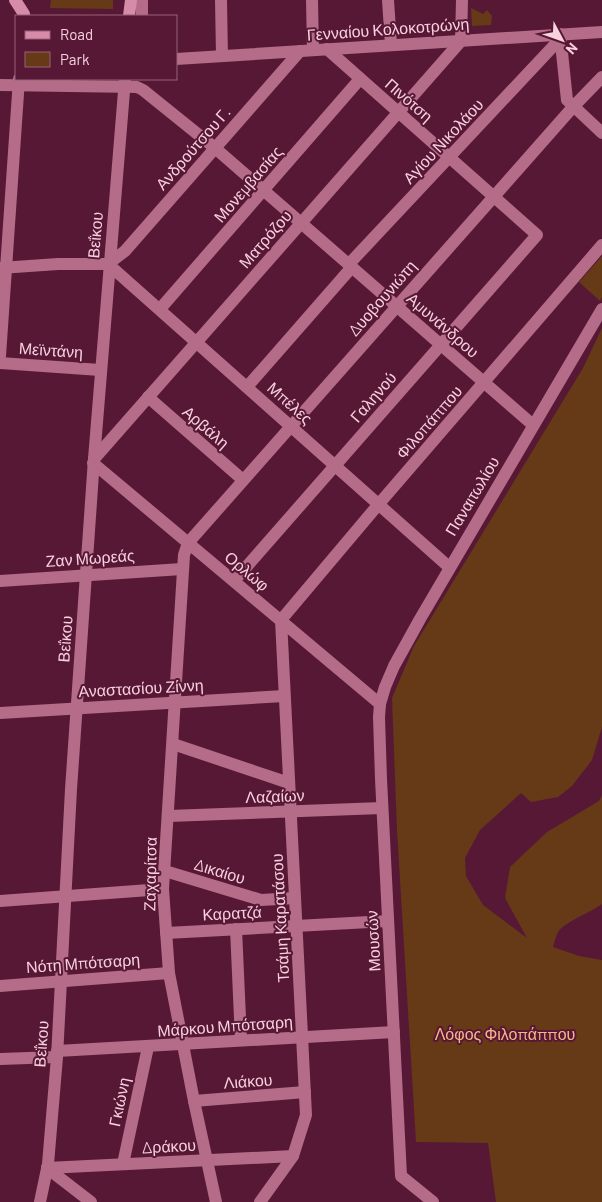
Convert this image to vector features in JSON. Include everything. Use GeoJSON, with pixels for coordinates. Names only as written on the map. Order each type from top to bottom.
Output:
{"type":"FeatureCollection","features":[{"type":"Feature","properties":{"kind":"main road"},"geometry":{"type":"LineString","coordinates":[[15,0],[24,15]]}},
{"type":"Feature","properties":{"kind":"main road"},"geometry":{"type":"LineString","coordinates":[[129,15],[131,0]]}},
{"type":"Feature","properties":{"kind":"street"},"geometry":{"type":"LineString","coordinates":[[24,15],[25,0]]}},
{"type":"Feature","properties":{"kind":"street"},"geometry":{"type":"LineString","coordinates":[[142,0],[142,15]]}},
{"type":"Feature","properties":{"kind":"street"},"geometry":{"type":"LineString","coordinates":[[220,0],[222,56]]}},
{"type":"Feature","properties":{"kind":"street"},"geometry":{"type":"LineString","coordinates":[[312,0],[313,50]]}},
{"type":"Feature","properties":{"kind":"street"},"geometry":{"type":"LineString","coordinates":[[388,0],[391,45]]}},
{"type":"Feature","properties":{"kind":"street"},"geometry":{"type":"LineString","coordinates":[[461,41],[462,0]]}},
{"type":"Feature","properties":{"kind":"street","name":"Γενναίου Κολοκοτρώνη"},"geometry":{"type":"LineString","coordinates":[[178,59],[391,45],[560,37],[602,32]]}},
{"type":"Feature","properties":{"kind":"street"},"geometry":{"type":"LineString","coordinates":[[560,37],[567,100],[602,133]]}},
{"type":"Feature","properties":{"kind":"street","name":"Αγίου Νικολάου"},"geometry":{"type":"LineString","coordinates":[[247,387],[351,266],[560,37]]}},
{"type":"Feature","properties":{"kind":"street","name":"Ματρόζου"},"geometry":{"type":"LineString","coordinates":[[94,461],[461,41]]}},
{"type":"Feature","properties":{"kind":"street","name":"Πινότση"},"geometry":{"type":"LineString","coordinates":[[327,49],[537,235]]}},
{"type":"Feature","properties":{"kind":"street","name":"Ανδρούτσου Γ."},"geometry":{"type":"LineString","coordinates":[[108,264],[125,251],[300,51]]}},
{"type":"Feature","properties":{"kind":"street","name":"Δυοβουνιώτη"},"geometry":{"type":"LineString","coordinates":[[188,542],[573,107],[602,77]]}},
{"type":"Feature","properties":{"kind":"street","name":"Μονεμβασίας"},"geometry":{"type":"LineString","coordinates":[[160,310],[360,79]]}},
{"type":"Feature","properties":{"kind":"street"},"geometry":{"type":"LineString","coordinates":[[0,356],[3,268],[19,82]]}},
{"type":"Feature","properties":{"kind":"street"},"geometry":{"type":"LineString","coordinates":[[0,85],[19,82],[124,84]]}},
{"type":"Feature","properties":{"kind":"street","name":"Αμυνάνδρου"},"geometry":{"type":"LineString","coordinates":[[124,84],[148,94],[215,148],[533,425]]}},
{"type":"Feature","properties":{"kind":"street","name":"Βεΐκου"},"geometry":{"type":"LineString","coordinates":[[40,1202],[47,1168],[57,1054],[77,707],[100,370],[124,84]]}},
{"type":"Feature","properties":{"kind":"street","name":"Γαληνού"},"geometry":{"type":"LineString","coordinates":[[234,581],[537,235]]}},
{"type":"Feature","properties":{"kind":"street","name":"Φιλοπάππου"},"geometry":{"type":"LineString","coordinates":[[281,620],[602,245]]}},
{"type":"Feature","properties":{"kind":"street"},"geometry":{"type":"LineString","coordinates":[[3,268],[108,264]]}},
{"type":"Feature","properties":{"kind":"street","name":"Μπέλες"},"geometry":{"type":"LineString","coordinates":[[108,264],[449,568]]}},
{"type":"Feature","properties":{"kind":"street","name":"Παναιτωλίου"},"geometry":{"type":"LineString","coordinates":[[380,704],[394,666],[449,568],[602,309]]}},
{"type":"Feature","properties":{"kind":"street","name":"Μεϊντάνη"},"geometry":{"type":"LineString","coordinates":[[0,363],[100,370]]}},
{"type":"Feature","properties":{"kind":"street","name":"Αρβάλη"},"geometry":{"type":"LineString","coordinates":[[148,397],[243,480]]}},
{"type":"Feature","properties":{"kind":"street","name":"Ορλώφ"},"geometry":{"type":"LineString","coordinates":[[94,461],[380,704]]}},
{"type":"Feature","properties":{"kind":"street","name":"Ζαχαρίτσα"},"geometry":{"type":"LineString","coordinates":[[188,542],[182,569],[176,702],[163,889],[169,973],[216,1202]]}},
{"type":"Feature","properties":{"kind":"street","name":"Ζαν Μωρεάς"},"geometry":{"type":"LineString","coordinates":[[0,581],[182,569]]}},
{"type":"Feature","properties":{"kind":"street","name":"Τσάμη Καρατάσου"},"geometry":{"type":"LineString","coordinates":[[260,1202],[293,1156],[306,1115],[281,620]]}},
{"type":"Feature","properties":{"kind":"street","name":"Αναστασίου Ζίννη"},"geometry":{"type":"LineString","coordinates":[[0,713],[284,696]]}},
{"type":"Feature","properties":{"kind":"street","name":"Μουσών"},"geometry":{"type":"LineString","coordinates":[[380,704],[382,808],[401,1176],[433,1202]]}},
{"type":"Feature","properties":{"kind":"street"},"geometry":{"type":"LineString","coordinates":[[173,744],[289,783]]}},
{"type":"Feature","properties":{"kind":"street","name":"Λαζαίων"},"geometry":{"type":"LineString","coordinates":[[169,816],[382,808]]}},
{"type":"Feature","properties":{"kind":"street","name":"Δικαίου"},"geometry":{"type":"LineString","coordinates":[[165,871],[261,900],[295,898]]}},
{"type":"Feature","properties":{"kind":"street"},"geometry":{"type":"LineString","coordinates":[[0,901],[163,889]]}},
{"type":"Feature","properties":{"kind":"street","name":"Καρατζά"},"geometry":{"type":"LineString","coordinates":[[166,933],[388,920]]}},
{"type":"Feature","properties":{"kind":"street"},"geometry":{"type":"LineString","coordinates":[[236,929],[241,1040]]}},
{"type":"Feature","properties":{"kind":"street","name":"Νότη Μπότσαρη"},"geometry":{"type":"LineString","coordinates":[[0,986],[169,973]]}},
{"type":"Feature","properties":{"kind":"street","name":"Μάρκου Μπότσαρη"},"geometry":{"type":"LineString","coordinates":[[0,1059],[241,1040],[394,1032]]}},
{"type":"Feature","properties":{"kind":"street","name":"Γκιώνη"},"geometry":{"type":"LineString","coordinates":[[123,1164],[148,1047]]}},
{"type":"Feature","properties":{"kind":"street","name":"Λιάκου"},"geometry":{"type":"LineString","coordinates":[[194,1101],[305,1092]]}},
{"type":"Feature","properties":{"kind":"street","name":"Δράκου"},"geometry":{"type":"LineString","coordinates":[[47,1168],[293,1156]]}},
{"type":"Feature","properties":{"kind":"street"},"geometry":{"type":"LineString","coordinates":[[47,1168],[91,1202]]}},
{"type":"Feature","properties":{"kind":"green space"},"geometry":{"type":"Polygon","coordinates":[[[51,0],[113,0],[113,9],[50,8],[51,0]]]}},
{"type":"Feature","properties":{"kind":"green space"},"geometry":{"type":"Polygon","coordinates":[[[471,8],[483,14],[487,10],[492,16],[491,25],[472,26],[471,8]]]}},
{"type":"Feature","properties":{"kind":"green space"},"geometry":{"type":"Polygon","coordinates":[[[602,256],[602,297],[600,301],[579,282],[602,256]]]}},
{"type":"Feature","properties":{"kind":"green space","name":"Λόφος Φιλοπάππου"},"geometry":{"type":"Polygon","coordinates":[[[602,328],[602,727],[592,760],[572,786],[558,797],[531,802],[521,793],[480,830],[465,858],[466,876],[483,905],[527,938],[505,898],[510,867],[547,832],[599,801],[602,795],[602,904],[562,928],[557,934],[553,947],[579,956],[602,960],[602,1202],[496,1202],[488,1143],[416,1142],[397,830],[392,698],[414,646],[583,368],[602,328]]]}}]}
